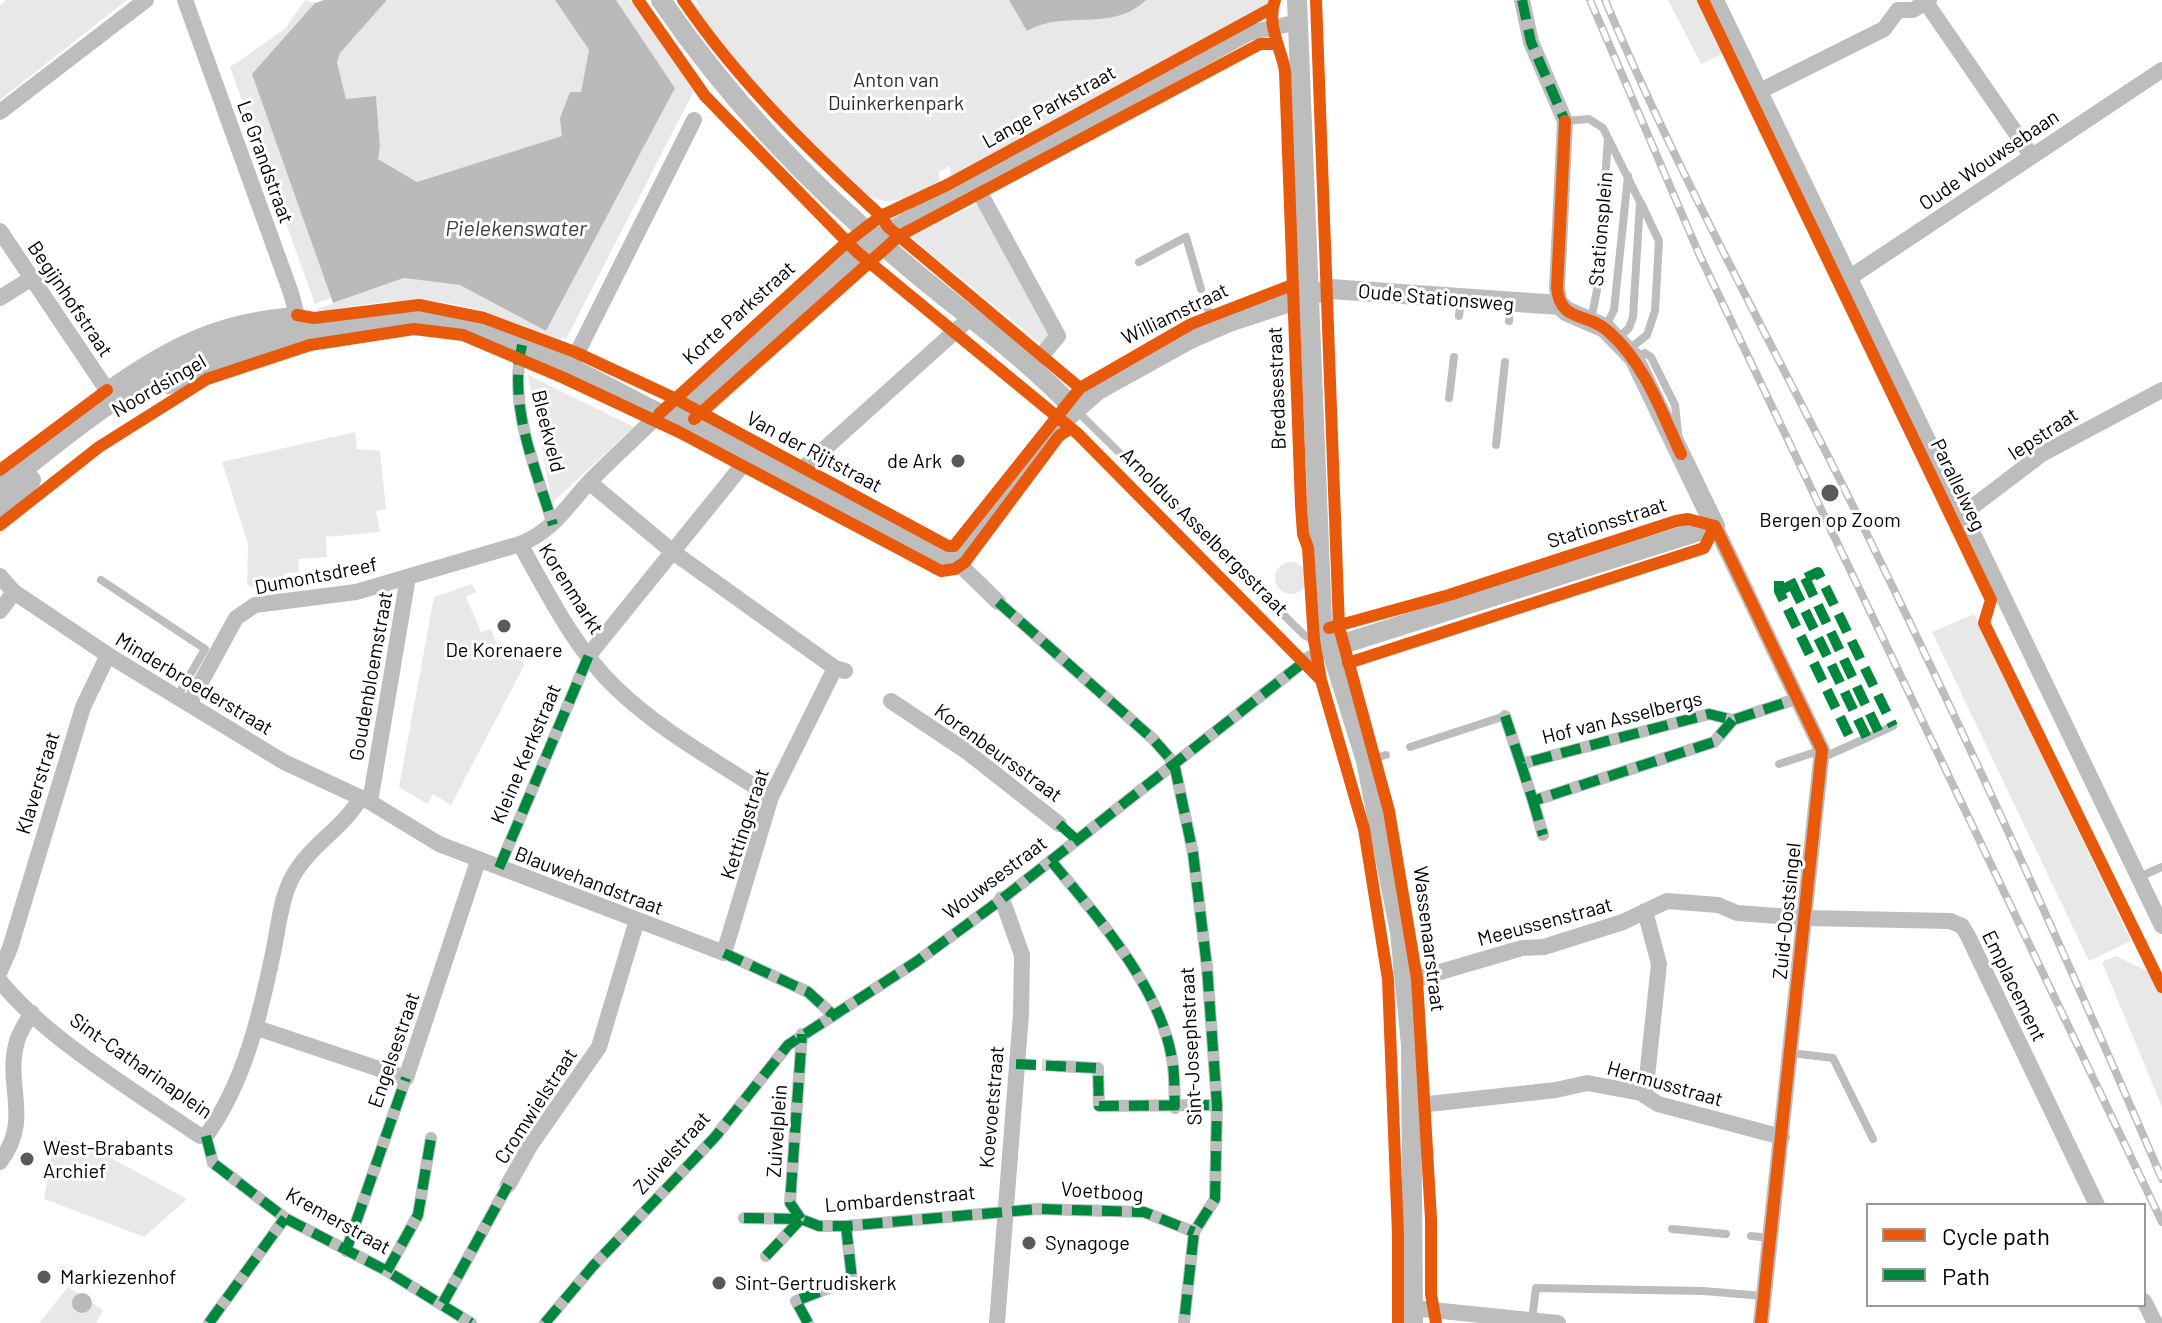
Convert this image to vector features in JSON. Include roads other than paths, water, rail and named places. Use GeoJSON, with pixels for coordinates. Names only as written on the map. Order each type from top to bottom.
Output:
{"type":"FeatureCollection","features":[{"type":"Feature","properties":{"kind":"street"},"geometry":{"type":"LineString","coordinates":[[0,112],[146,0]]}},
{"type":"Feature","properties":{"kind":"street","name":"Le Grandstraat"},"geometry":{"type":"LineString","coordinates":[[185,0],[300,327]]}},
{"type":"Feature","properties":{"kind":"street","name":"Arnoldus Asselbergsstraat"},"geometry":{"type":"LineString","coordinates":[[661,0],[742,108],[787,156],[874,238],[1075,410]]}},
{"type":"Feature","properties":{"kind":"street","name":"Bredasestraat"},"geometry":{"type":"LineString","coordinates":[[1297,0],[1312,292],[1322,611],[1330,648]]}},
{"type":"Feature","properties":{"kind":"street"},"geometry":{"type":"LineString","coordinates":[[1522,0],[1531,42],[1565,121]]}},
{"type":"Feature","properties":{"kind":"street","name":"Parallelweg"},"geometry":{"type":"LineString","coordinates":[[1716,0],[2162,926]]}},
{"type":"Feature","properties":{"kind":"street"},"geometry":{"type":"LineString","coordinates":[[1883,0],[1898,10],[1913,10],[1928,2],[2031,155]]}},
{"type":"Feature","properties":{"kind":"street"},"geometry":{"type":"LineString","coordinates":[[1760,91],[1884,29],[1898,10]]}},
{"type":"Feature","properties":{"kind":"street","name":"Lange Parkstraat"},"geometry":{"type":"LineString","coordinates":[[874,238],[1249,33],[1298,22]]}},
{"type":"Feature","properties":{"kind":"street","name":"Oude Wouwsebaan"},"geometry":{"type":"LineString","coordinates":[[1849,278],[2162,70]]}},
{"type":"Feature","properties":{"kind":"street"},"geometry":{"type":"LineString","coordinates":[[570,367],[694,120]]}},
{"type":"Feature","properties":{"kind":"street","name":"Stationsplein"},"geometry":{"type":"LineString","coordinates":[[1560,305],[1557,288],[1565,121]]}},
{"type":"Feature","properties":{"kind":"street"},"geometry":{"type":"LineString","coordinates":[[974,182],[1058,336],[1053,346],[1030,369]]}},
{"type":"Feature","properties":{"kind":"street","name":"Begijnhofstraat"},"geometry":{"type":"LineString","coordinates":[[0,231],[107,390]]}},
{"type":"Feature","properties":{"kind":"street","name":"Korte Parkstraat"},"geometry":{"type":"LineString","coordinates":[[669,416],[874,238]]}},
{"type":"Feature","properties":{"kind":"street"},"geometry":{"type":"LineString","coordinates":[[0,298],[32,278]]}},
{"type":"Feature","properties":{"kind":"street","name":"Oude Stationsweg"},"geometry":{"type":"LineString","coordinates":[[1312,292],[1330,289],[1440,291],[1460,308],[1510,312],[1560,305],[1615,339]]}},
{"type":"Feature","properties":{"kind":"street","name":"Williamstraat"},"geometry":{"type":"LineString","coordinates":[[953,558],[963,551],[1055,428],[1098,390],[1215,328],[1312,292]]}},
{"type":"Feature","properties":{"kind":"street"},"geometry":{"type":"LineString","coordinates":[[792,478],[970,318]]}},
{"type":"Feature","properties":{"kind":"street","name":"Noordsingel"},"geometry":{"type":"LineString","coordinates":[[107,390],[167,351],[220,327],[335,328],[402,320],[440,321],[522,345],[669,416]]}},
{"type":"Feature","properties":{"kind":"street","name":"Noordsingel"},"geometry":{"type":"LineString","coordinates":[[0,488],[116,402],[190,357],[248,336],[300,327]]}},
{"type":"Feature","properties":{"kind":"street","name":"Noordsingel"},"geometry":{"type":"LineString","coordinates":[[0,507],[70,451],[162,388],[227,356],[300,327]]}},
{"type":"Feature","properties":{"kind":"street","name":"Zuid-Oostsingel"},"geometry":{"type":"LineString","coordinates":[[1615,339],[1681,454],[1799,698],[1822,754],[1761,1323]]}},
{"type":"Feature","properties":{"kind":"street","name":"Bleekveld"},"geometry":{"type":"LineString","coordinates":[[522,345],[515,384],[525,433],[553,525]]}},
{"type":"Feature","properties":{"kind":"street","name":"Iepstraat"},"geometry":{"type":"LineString","coordinates":[[1963,514],[2042,454],[2162,390]]}},
{"type":"Feature","properties":{"kind":"street"},"geometry":{"type":"LineString","coordinates":[[669,416],[589,482],[673,552]]}},
{"type":"Feature","properties":{"kind":"street","name":"Van der Rijtstraat"},"geometry":{"type":"LineString","coordinates":[[669,416],[940,558],[953,558],[973,580],[1153,739],[1174,763]]}},
{"type":"Feature","properties":{"kind":"street","name":"Korenmarkt"},"geometry":{"type":"LineString","coordinates":[[589,482],[553,525],[538,537],[520,544],[589,655],[750,456]]}},
{"type":"Feature","properties":{"kind":"street","name":"Stationsstraat"},"geometry":{"type":"LineString","coordinates":[[1174,763],[1304,662],[1330,648],[1715,526]]}},
{"type":"Feature","properties":{"kind":"street","name":"Goudenbloemstraat"},"geometry":{"type":"LineString","coordinates":[[365,800],[408,577],[520,544]]}},
{"type":"Feature","properties":{"kind":"street","name":"Kettingstraat"},"geometry":{"type":"LineString","coordinates":[[673,552],[841,670],[771,797],[724,953]]}},
{"type":"Feature","properties":{"kind":"street"},"geometry":{"type":"LineString","coordinates":[[0,576],[14,592],[0,611]]}},
{"type":"Feature","properties":{"kind":"street","name":"Dumontsdreef"},"geometry":{"type":"LineString","coordinates":[[183,700],[236,618],[255,605],[356,592],[408,577]]}},
{"type":"Feature","properties":{"kind":"street","name":"Minderbroederstraat"},"geometry":{"type":"LineString","coordinates":[[14,592],[108,655],[284,762],[365,800]]}},
{"type":"Feature","properties":{"kind":"street","name":"Wassenaarstraat"},"geometry":{"type":"LineString","coordinates":[[1330,648],[1376,758],[1406,982],[1411,1045],[1404,1201],[1413,1316]]}},
{"type":"Feature","properties":{"kind":"street","name":"Klaverstraat"},"geometry":{"type":"LineString","coordinates":[[0,971],[10,948],[83,707],[108,655]]}},
{"type":"Feature","properties":{"kind":"street"},"geometry":{"type":"LineString","coordinates":[[589,655],[613,686],[646,715],[771,797]]}},
{"type":"Feature","properties":{"kind":"street","name":"Kleine Kerkstraat"},"geometry":{"type":"LineString","coordinates":[[499,868],[589,655]]}},
{"type":"Feature","properties":{"kind":"street","name":"Hof van Asselbergs"},"geometry":{"type":"LineString","coordinates":[[1533,801],[1714,742],[1733,720],[1799,698]]}},
{"type":"Feature","properties":{"kind":"street","name":"Korenbeursstraat"},"geometry":{"type":"LineString","coordinates":[[891,701],[966,751],[1078,841]]}},
{"type":"Feature","properties":{"kind":"street","name":"Hof van Asselbergs"},"geometry":{"type":"LineString","coordinates":[[1521,764],[1709,714],[1733,720]]}},
{"type":"Feature","properties":{"kind":"street","name":"Hof van Asselbergs"},"geometry":{"type":"LineString","coordinates":[[1505,716],[1543,835]]}},
{"type":"Feature","properties":{"kind":"street","name":"Wouwsestraat"},"geometry":{"type":"LineString","coordinates":[[832,1014],[916,962],[1002,899],[1174,763]]}},
{"type":"Feature","properties":{"kind":"street","name":"Sint-Josephstraat"},"geometry":{"type":"LineString","coordinates":[[1174,763],[1193,853],[1207,967],[1217,1105],[1215,1199],[1194,1232],[1184,1323]]}},
{"type":"Feature","properties":{"kind":"street","name":"Blauwehandstraat"},"geometry":{"type":"LineString","coordinates":[[365,800],[439,844],[478,861],[724,953],[808,992],[832,1014]]}},
{"type":"Feature","properties":{"kind":"street","name":"Sint-Catharinaplein"},"geometry":{"type":"LineString","coordinates":[[3,987],[111,1074],[200,1136],[206,1136],[217,1120],[257,1028],[288,885],[302,858],[365,800]]}},
{"type":"Feature","properties":{"kind":"street","name":"Engelsestraat"},"geometry":{"type":"LineString","coordinates":[[346,1251],[478,861]]}},
{"type":"Feature","properties":{"kind":"street"},"geometry":{"type":"LineString","coordinates":[[1052,862],[1100,920],[1162,1021],[1172,1059],[1175,1108]]}},
{"type":"Feature","properties":{"kind":"street","name":"Koevoetstraat"},"geometry":{"type":"LineString","coordinates":[[997,1323],[1004,1210],[1020,1064],[1022,955],[1002,899]]}},
{"type":"Feature","properties":{"kind":"street","name":"Meeussenstraat"},"geometry":{"type":"LineString","coordinates":[[1406,982],[1522,948],[1544,947],[1667,901],[1718,905],[1737,913],[1806,918]]}},
{"type":"Feature","properties":{"kind":"street"},"geometry":{"type":"LineString","coordinates":[[1645,911],[1659,964],[1645,1096]]}},
{"type":"Feature","properties":{"kind":"street","name":"Emplacement"},"geometry":{"type":"LineString","coordinates":[[1806,918],[1950,921],[1962,926],[2096,1203]]}},
{"type":"Feature","properties":{"kind":"street","name":"Cromwielstraat"},"geometry":{"type":"LineString","coordinates":[[443,1303],[530,1146],[599,1047],[637,920]]}},
{"type":"Feature","properties":{"kind":"street"},"geometry":{"type":"LineString","coordinates":[[0,1162],[17,1134],[14,1057],[18,1038],[32,1013]]}},
{"type":"Feature","properties":{"kind":"street","name":"Zuivelstraat"},"geometry":{"type":"LineString","coordinates":[[545,1323],[593,1266],[715,1137],[788,1045],[832,1014]]}},
{"type":"Feature","properties":{"kind":"street"},"geometry":{"type":"LineString","coordinates":[[257,1028],[406,1078]]}},
{"type":"Feature","properties":{"kind":"street","name":"Zuivelplein"},"geometry":{"type":"LineString","coordinates":[[801,1219],[790,1203],[802,1034]]}},
{"type":"Feature","properties":{"kind":"street"},"geometry":{"type":"LineString","coordinates":[[1057,1066],[1098,1068],[1099,1106],[1175,1108],[1217,1105]]}},
{"type":"Feature","properties":{"kind":"street","name":"Hermusstraat"},"geometry":{"type":"LineString","coordinates":[[1410,1106],[1556,1090],[1587,1083],[1645,1096],[1658,1104],[1782,1137]]}},
{"type":"Feature","properties":{"kind":"street","name":"Kremerstraat"},"geometry":{"type":"LineString","coordinates":[[206,1136],[213,1163],[285,1218],[387,1271],[471,1323]]}},
{"type":"Feature","properties":{"kind":"street"},"geometry":{"type":"LineString","coordinates":[[387,1271],[418,1215],[431,1138]]}},
{"type":"Feature","properties":{"kind":"street","name":"Lombardenstraat"},"geometry":{"type":"LineString","coordinates":[[801,1219],[819,1226],[846,1226],[1004,1210]]}},
{"type":"Feature","properties":{"kind":"street","name":"Voetboog"},"geometry":{"type":"LineString","coordinates":[[1004,1210],[1144,1212],[1194,1232]]}},
{"type":"Feature","properties":{"kind":"street"},"geometry":{"type":"LineString","coordinates":[[209,1323],[285,1218]]}},
{"type":"Feature","properties":{"kind":"street"},"geometry":{"type":"LineString","coordinates":[[744,1218],[801,1219]]}},
{"type":"Feature","properties":{"kind":"street"},"geometry":{"type":"LineString","coordinates":[[766,1256],[801,1219]]}},
{"type":"Feature","properties":{"kind":"street"},"geometry":{"type":"LineString","coordinates":[[808,1323],[796,1301],[852,1279],[846,1226]]}},
{"type":"Feature","properties":{"kind":"street"},"geometry":{"type":"LineString","coordinates":[[2146,1305],[2155,1323]]}},
{"type":"Feature","properties":{"kind":"street"},"geometry":{"type":"LineString","coordinates":[[1413,1316],[1558,1323]]}},
{"type":"Feature","properties":{"kind":"lane"},"geometry":{"type":"LineString","coordinates":[[1565,121],[1597,122],[1609,139]]}},
{"type":"Feature","properties":{"kind":"lane","name":"Stationsplein"},"geometry":{"type":"LineString","coordinates":[[1609,139],[1659,241],[1655,311],[1647,335],[1615,339]]}},
{"type":"Feature","properties":{"kind":"lane","name":"Stationsplein"},"geometry":{"type":"LineString","coordinates":[[1609,139],[1597,290],[1615,339]]}},
{"type":"Feature","properties":{"kind":"lane","name":"Stationsplein"},"geometry":{"type":"LineString","coordinates":[[1615,339],[1614,310],[1628,175]]}},
{"type":"Feature","properties":{"kind":"lane","name":"Stationsplein"},"geometry":{"type":"LineString","coordinates":[[1615,339],[1629,328],[1633,317],[1640,202]]}},
{"type":"Feature","properties":{"kind":"lane"},"geometry":{"type":"LineString","coordinates":[[1139,262],[1186,237],[1201,289]]}},
{"type":"Feature","properties":{"kind":"lane"},"geometry":{"type":"LineString","coordinates":[[1207,308],[1215,328]]}},
{"type":"Feature","properties":{"kind":"lane"},"geometry":{"type":"LineString","coordinates":[[1449,398],[1454,357]]}},
{"type":"Feature","properties":{"kind":"lane"},"geometry":{"type":"LineString","coordinates":[[1496,445],[1505,362]]}},
{"type":"Feature","properties":{"kind":"lane","name":"Arnoldus Asselbergsstraat"},"geometry":{"type":"LineString","coordinates":[[1075,410],[1304,635],[1330,648]]}},
{"type":"Feature","properties":{"kind":"lane"},"geometry":{"type":"LineString","coordinates":[[101,580],[205,649],[183,700]]}},
{"type":"Feature","properties":{"kind":"lane","name":"Hof van Asselbergs"},"geometry":{"type":"LineString","coordinates":[[1410,747],[1505,716]]}},
{"type":"Feature","properties":{"kind":"lane"},"geometry":{"type":"LineString","coordinates":[[1779,764],[1822,754],[1893,726]]}},
{"type":"Feature","properties":{"kind":"lane"},"geometry":{"type":"LineString","coordinates":[[2138,877],[2162,867]]}},
{"type":"Feature","properties":{"kind":"lane"},"geometry":{"type":"LineString","coordinates":[[1791,1053],[1833,1058],[1873,1139]]}},
{"type":"Feature","properties":{"kind":"lane"},"geometry":{"type":"LineString","coordinates":[[1672,1229],[1726,1234]]}},
{"type":"Feature","properties":{"kind":"lane"},"geometry":{"type":"LineString","coordinates":[[1751,1236],[1770,1238]]}},
{"type":"Feature","properties":{"kind":"lane"},"geometry":{"type":"LineString","coordinates":[[1532,1320],[1536,1288],[1703,1291],[1764,1296]]}},
{"type":"Feature","properties":{"kind":"water","name":"Pielekenswater"},"geometry":{"type":"Polygon","coordinates":[[[324,0],[387,0],[340,53],[337,62],[346,99],[376,96],[378,159],[417,182],[562,136],[560,118],[570,92],[581,92],[589,50],[555,0],[616,0],[675,88],[546,331],[460,285],[404,278],[333,303],[252,74],[315,3],[324,0]]]}},
{"type":"Feature","properties":{"kind":"water"},"geometry":{"type":"Polygon","coordinates":[[[1009,0],[1146,0],[1118,16],[1057,22],[1027,31],[1009,0]]]}},
{"type":"Feature","properties":{"kind":"water"},"geometry":{"type":"Polygon","coordinates":[[[82,1293],[89,1296],[92,1303],[89,1310],[82,1313],[75,1310],[72,1303],[75,1296],[82,1293]]]}},
{"type":"Feature","properties":{"kind":"tunnel"},"geometry":{"type":"LineString","coordinates":[[1024,1064],[1057,1066]]}},
{"type":"Feature","properties":{"kind":"railway"},"geometry":{"type":"LineString","coordinates":[[1590,0],[1700,256],[2162,1222]]}},
{"type":"Feature","properties":{"kind":"railway"},"geometry":{"type":"LineString","coordinates":[[1605,0],[1691,188],[1930,663],[2162,1179]]}},
{"type":"Feature","properties":{"kind":"place","name":"de Ark"},"geometry":{"type":"Point","coordinates":[958,461]}},
{"type":"Feature","properties":{"kind":"place","name":"Bergen op Zoom"},"geometry":{"type":"Point","coordinates":[1830,493]}},
{"type":"Feature","properties":{"kind":"place","name":"De Korenaere"},"geometry":{"type":"Point","coordinates":[504,626]}},
{"type":"Feature","properties":{"kind":"place","name":"West-Brabants Archief"},"geometry":{"type":"Point","coordinates":[27,1159]}},
{"type":"Feature","properties":{"kind":"place","name":"Synagoge"},"geometry":{"type":"Point","coordinates":[1029,1243]}},
{"type":"Feature","properties":{"kind":"place","name":"Markiezenhof"},"geometry":{"type":"Point","coordinates":[44,1277]}},
{"type":"Feature","properties":{"kind":"place","name":"Sint-Gertrudiskerk"},"geometry":{"type":"Point","coordinates":[719,1283]}},
{"type":"Feature","properties":{"kind":"park label","name":"Anton van Duinkerkenpark"},"geometry":{"type":"Point","coordinates":[896,92]}}]}
